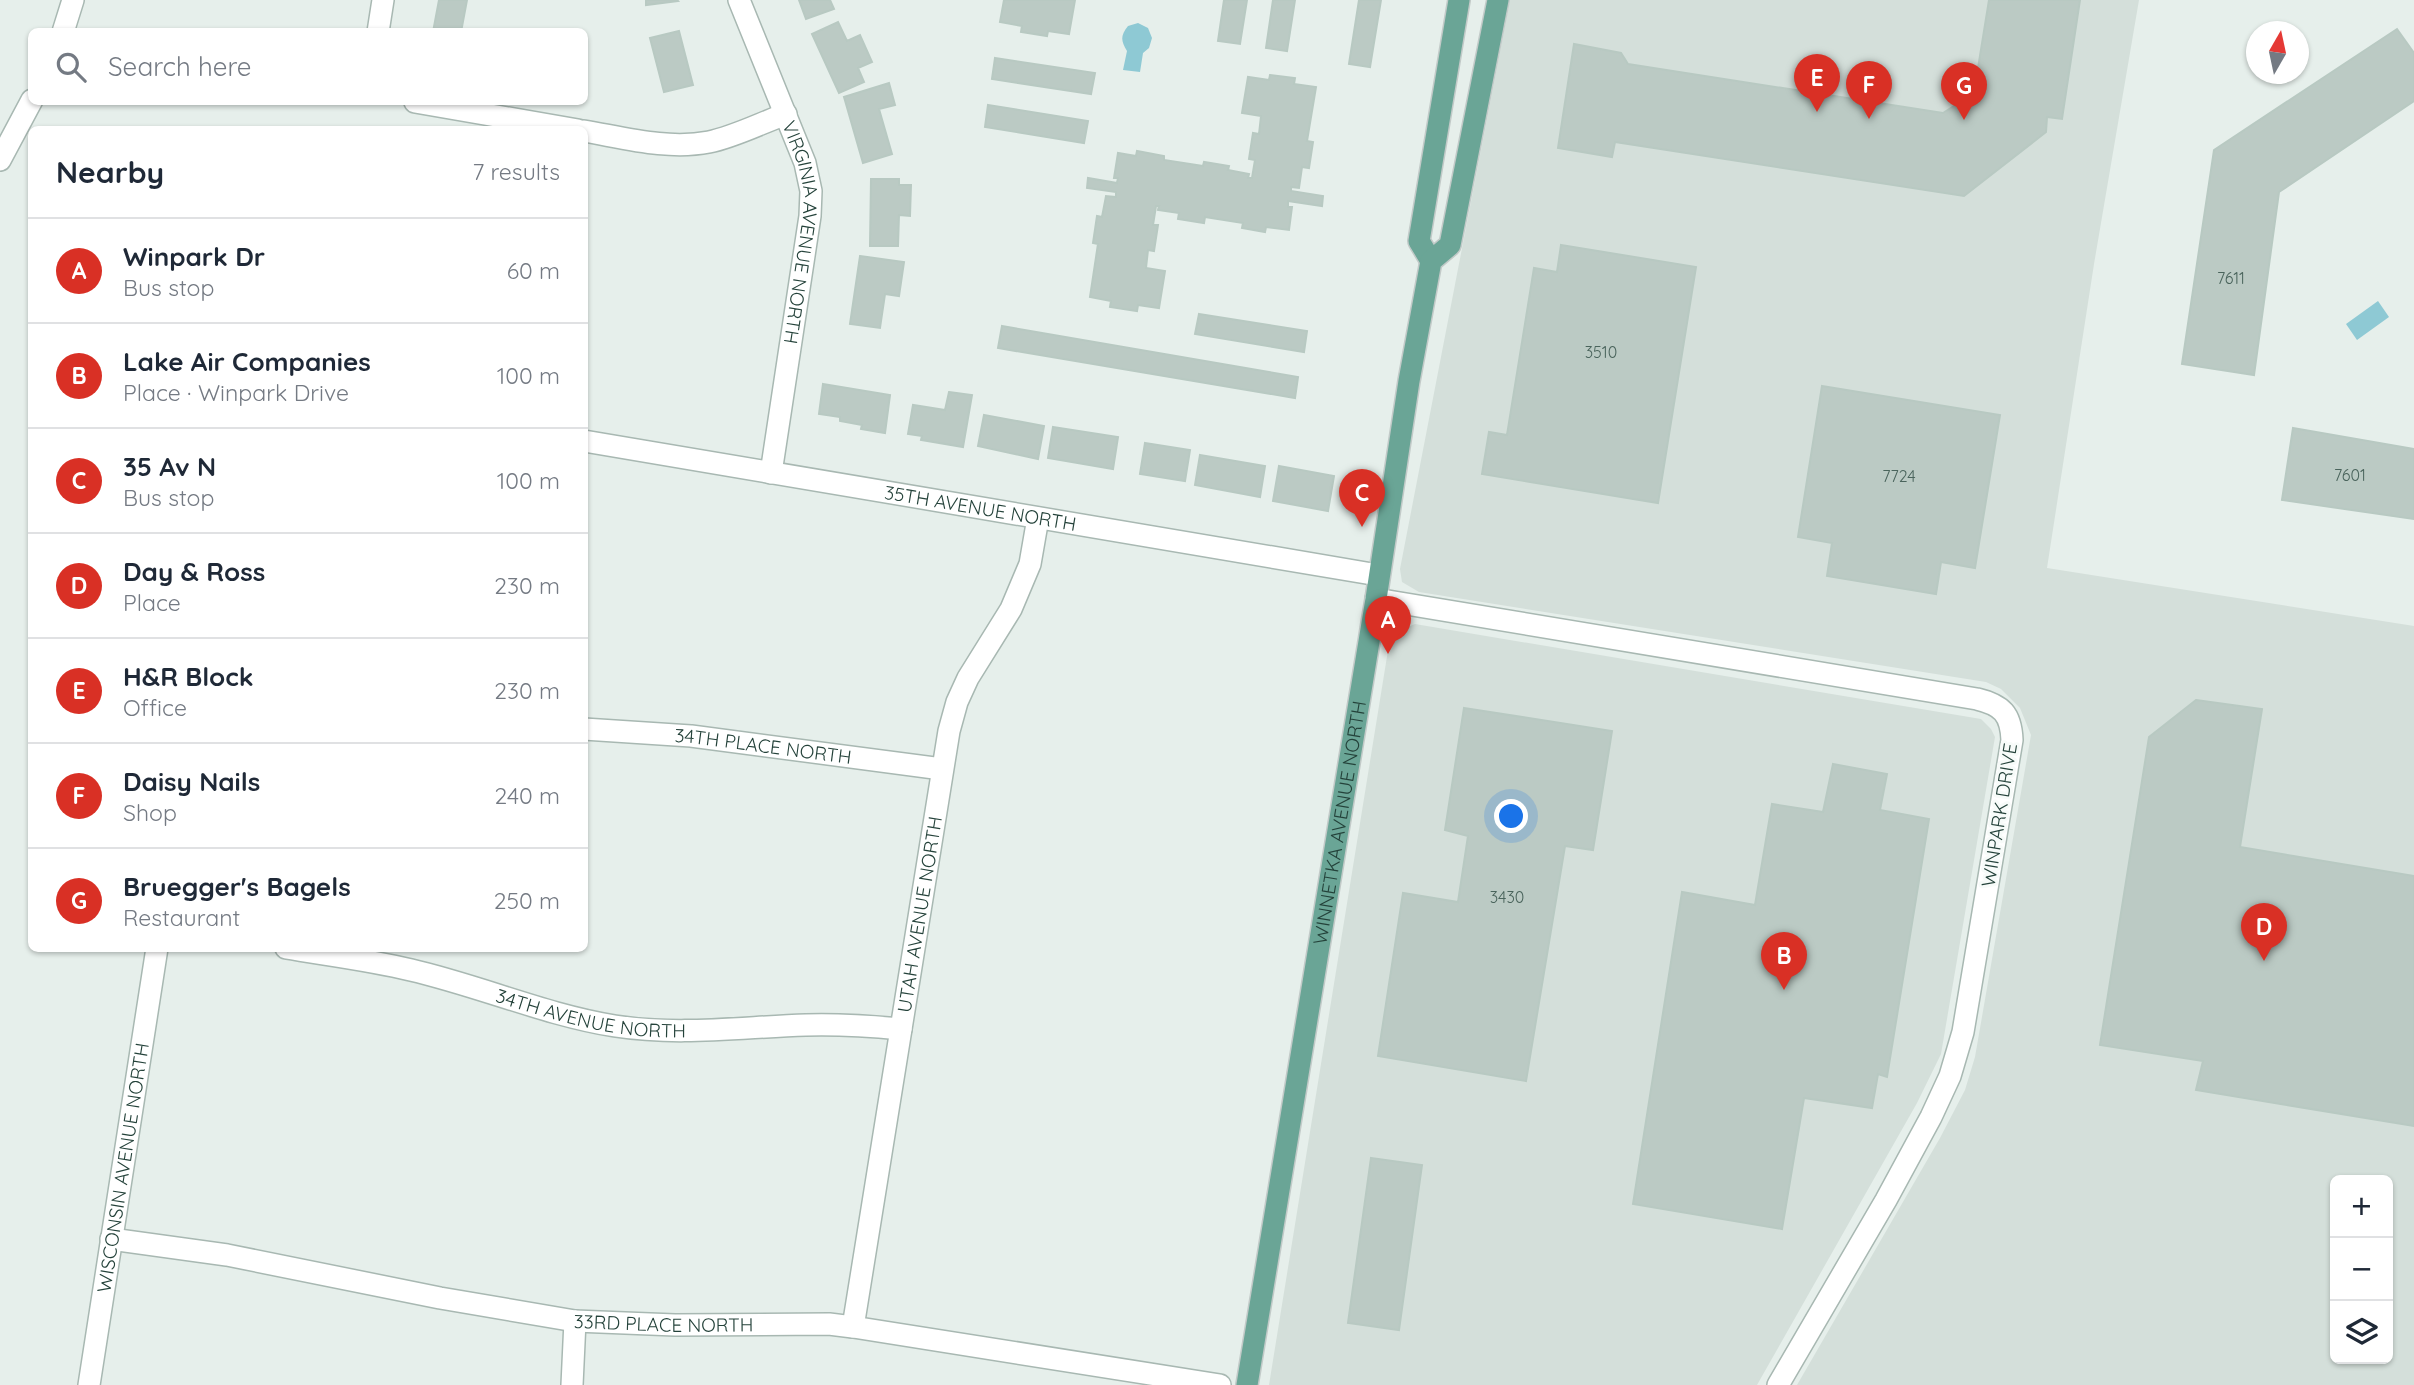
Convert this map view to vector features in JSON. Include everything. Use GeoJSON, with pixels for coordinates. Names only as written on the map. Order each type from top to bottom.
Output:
{"type":"FeatureCollection","features":[{"type":"Feature","properties":{"kind":"main road","name":"WINNETKA AVENUE NORTH"},"geometry":{"type":"LineString","coordinates":[[1431,261],[1419,241],[1459,0]]}},
{"type":"Feature","properties":{"kind":"main road","name":"WINNETKA AVENUE NORTH"},"geometry":{"type":"LineString","coordinates":[[1247,1385],[1376,599],[1409,381],[1431,261],[1450,245],[1498,0]]}},
{"type":"Feature","properties":{"kind":"street"},"geometry":{"type":"LineString","coordinates":[[64,28],[72,0]]}},
{"type":"Feature","properties":{"kind":"street"},"geometry":{"type":"LineString","coordinates":[[379,28],[383,0]]}},
{"type":"Feature","properties":{"kind":"street","name":"VIRGINIA AVENUE NORTH"},"geometry":{"type":"LineString","coordinates":[[739,0],[805,163],[811,191],[810,216],[771,472]]}},
{"type":"Feature","properties":{"kind":"street"},"geometry":{"type":"LineString","coordinates":[[0,160],[29,105]]}},
{"type":"Feature","properties":{"kind":"street"},"geometry":{"type":"LineString","coordinates":[[432,105],[555,126]]}},
{"type":"Feature","properties":{"kind":"street"},"geometry":{"type":"LineString","coordinates":[[588,132],[684,145],[710,142],[786,114]]}},
{"type":"Feature","properties":{"kind":"street","name":"35TH AVENUE NORTH"},"geometry":{"type":"LineString","coordinates":[[588,442],[1378,575]]}},
{"type":"Feature","properties":{"kind":"street","name":"UTAH AVENUE NORTH"},"geometry":{"type":"LineString","coordinates":[[853,1327],[948,732],[968,678],[1011,609],[1030,564],[1038,518]]}},
{"type":"Feature","properties":{"kind":"street","name":"WINPARK DRIVE"},"geometry":{"type":"LineString","coordinates":[[1376,599],[1977,699],[1993,703],[2005,713],[2011,724],[2012,740],[1963,1032],[1950,1076],[1886,1200],[1778,1385]]}},
{"type":"Feature","properties":{"kind":"street","name":"34TH PLACE NORTH"},"geometry":{"type":"LineString","coordinates":[[588,729],[691,736],[942,769]]}},
{"type":"Feature","properties":{"kind":"street","name":"WISCONSIN AVENUE NORTH"},"geometry":{"type":"LineString","coordinates":[[89,1385],[156,952]]}},
{"type":"Feature","properties":{"kind":"street","name":"34TH AVENUE NORTH"},"geometry":{"type":"LineString","coordinates":[[309,952],[410,970],[508,997],[561,1015],[617,1026],[672,1031],[804,1025],[858,1025],[901,1029]]}},
{"type":"Feature","properties":{"kind":"street","name":"33RD PLACE NORTH"},"geometry":{"type":"LineString","coordinates":[[111,1239],[227,1255],[575,1321],[675,1325],[829,1324],[1220,1385]]}},
{"type":"Feature","properties":{"kind":"street"},"geometry":{"type":"LineString","coordinates":[[572,1385],[575,1321]]}},
{"type":"Feature","properties":{"kind":"shaded area"},"geometry":{"type":"Polygon","coordinates":[[[1510,0],[2139,0],[2094,264],[2047,568],[2414,626],[2414,1385],[1797,1385],[1965,1090],[1975,1057],[2031,735],[2020,708],[2001,689],[1986,682],[1419,592],[1402,582],[1400,569],[1510,0]]]}},
{"type":"Feature","properties":{"kind":"shaded area"},"geometry":{"type":"Polygon","coordinates":[[[1415,624],[1981,719],[1995,737],[1941,1054],[1917,1103],[1757,1385],[1269,1385],[1390,638],[1415,624]]]}},
{"type":"Feature","properties":{"kind":"water"},"geometry":{"type":"Polygon","coordinates":[[[1138,23],[1148,28],[1152,38],[1149,48],[1143,53],[1140,72],[1123,70],[1127,51],[1123,36],[1128,26],[1138,23]]]}},
{"type":"Feature","properties":{"kind":"water"},"geometry":{"type":"Polygon","coordinates":[[[2378,301],[2389,317],[2357,340],[2346,324],[2378,301]]]}},
{"type":"Feature","properties":{"kind":"building"},"geometry":{"type":"Polygon","coordinates":[[[439,0],[467,0],[462,28],[434,28],[439,0]]]}},
{"type":"Feature","properties":{"kind":"building"},"geometry":{"type":"Polygon","coordinates":[[[646,0],[677,0],[678,1],[646,5],[646,0]]]}},
{"type":"Feature","properties":{"kind":"building"},"geometry":{"type":"Polygon","coordinates":[[[799,0],[830,0],[834,9],[806,19],[799,0]]]}},
{"type":"Feature","properties":{"kind":"building"},"geometry":{"type":"Polygon","coordinates":[[[1004,0],[1075,0],[1069,34],[1048,31],[1047,36],[1021,32],[1022,26],[1000,22],[1004,0]]]}},
{"type":"Feature","properties":{"kind":"building"},"geometry":{"type":"Polygon","coordinates":[[[1224,0],[1247,0],[1240,44],[1218,41],[1224,0]]]}},
{"type":"Feature","properties":{"kind":"building"},"geometry":{"type":"Polygon","coordinates":[[[1273,0],[1295,0],[1287,51],[1266,48],[1273,0]]]}},
{"type":"Feature","properties":{"kind":"building"},"geometry":{"type":"Polygon","coordinates":[[[1359,0],[1381,0],[1370,67],[1349,64],[1359,0]]]}},
{"type":"Feature","properties":{"kind":"building"},"geometry":{"type":"Polygon","coordinates":[[[1989,0],[2080,0],[2062,119],[2047,117],[2046,132],[1964,196],[1615,142],[1612,157],[1558,148],[1574,44],[1621,53],[1628,64],[1943,113],[1974,93],[1989,0]]]}},
{"type":"Feature","properties":{"kind":"building"},"geometry":{"type":"Polygon","coordinates":[[[838,22],[847,41],[860,35],[872,62],[858,68],[864,82],[839,93],[812,34],[838,22]]]}},
{"type":"Feature","properties":{"kind":"building"},"geometry":{"type":"Polygon","coordinates":[[[2397,29],[2414,53],[2414,101],[2279,192],[2254,375],[2182,364],[2214,150],[2397,29]]]}},
{"type":"Feature","properties":{"kind":"building"},"geometry":{"type":"Polygon","coordinates":[[[679,31],[693,85],[664,92],[650,38],[679,31]]]}},
{"type":"Feature","properties":{"kind":"building"},"geometry":{"type":"Polygon","coordinates":[[[995,58],[1095,73],[1091,94],[992,79],[995,58]]]}},
{"type":"Feature","properties":{"kind":"building"},"geometry":{"type":"Polygon","coordinates":[[[1270,75],[1295,78],[1294,84],[1316,87],[1307,141],[1313,142],[1309,168],[1302,167],[1299,188],[1291,187],[1291,191],[1323,196],[1322,206],[1288,201],[1288,207],[1292,207],[1289,230],[1266,227],[1265,232],[1242,228],[1243,223],[1205,217],[1204,223],[1178,219],[1179,213],[1158,210],[1159,206],[1156,206],[1153,225],[1158,225],[1154,251],[1148,250],[1146,268],[1165,271],[1159,308],[1138,305],[1137,311],[1110,307],[1111,301],[1090,297],[1098,244],[1093,243],[1097,216],[1102,217],[1106,196],[1116,197],[1116,192],[1087,188],[1088,178],[1117,183],[1118,178],[1114,178],[1118,153],[1136,156],[1137,151],[1164,156],[1164,160],[1203,166],[1204,162],[1229,166],[1228,170],[1249,174],[1248,178],[1252,178],[1255,160],[1249,159],[1253,133],[1259,134],[1261,116],[1242,113],[1248,77],[1269,80],[1270,75]]]}},
{"type":"Feature","properties":{"kind":"building"},"geometry":{"type":"Polygon","coordinates":[[[889,83],[895,105],[879,109],[892,154],[863,163],[844,97],[889,83]]]}},
{"type":"Feature","properties":{"kind":"building"},"geometry":{"type":"Polygon","coordinates":[[[988,105],[1088,121],[1084,143],[985,127],[988,105]]]}},
{"type":"Feature","properties":{"kind":"building"},"geometry":{"type":"Polygon","coordinates":[[[871,179],[899,179],[899,185],[911,185],[910,216],[899,215],[898,246],[870,246],[871,179]]]}},
{"type":"Feature","properties":{"kind":"building"},"geometry":{"type":"Polygon","coordinates":[[[1561,245],[1696,267],[1658,503],[1482,474],[1489,432],[1507,435],[1534,268],[1557,272],[1561,245]]]}},
{"type":"Feature","properties":{"kind":"building"},"geometry":{"type":"Polygon","coordinates":[[[860,256],[904,262],[899,296],[885,294],[880,328],[850,324],[860,256]]]}},
{"type":"Feature","properties":{"kind":"building"},"geometry":{"type":"Polygon","coordinates":[[[1199,314],[1307,331],[1304,352],[1195,334],[1199,314]]]}},
{"type":"Feature","properties":{"kind":"building"},"geometry":{"type":"Polygon","coordinates":[[[1002,326],[1298,377],[1295,398],[998,348],[1002,326]]]}},
{"type":"Feature","properties":{"kind":"building"},"geometry":{"type":"Polygon","coordinates":[[[823,384],[890,395],[885,433],[861,429],[862,425],[840,421],[840,417],[819,414],[823,384]]]}},
{"type":"Feature","properties":{"kind":"building"},"geometry":{"type":"Polygon","coordinates":[[[1822,386],[2000,415],[1975,568],[1941,562],[1936,594],[1827,576],[1832,543],[1798,537],[1822,386]]]}},
{"type":"Feature","properties":{"kind":"building"},"geometry":{"type":"Polygon","coordinates":[[[949,392],[972,395],[963,447],[921,440],[922,436],[908,434],[913,405],[945,410],[949,392]]]}},
{"type":"Feature","properties":{"kind":"building"},"geometry":{"type":"Polygon","coordinates":[[[984,415],[1044,426],[1038,459],[978,446],[984,415]]]}},
{"type":"Feature","properties":{"kind":"building"},"geometry":{"type":"Polygon","coordinates":[[[1053,427],[1118,437],[1113,469],[1048,458],[1053,427]]]}},
{"type":"Feature","properties":{"kind":"building"},"geometry":{"type":"Polygon","coordinates":[[[2293,428],[2414,449],[2414,519],[2282,500],[2293,428]]]}},
{"type":"Feature","properties":{"kind":"building"},"geometry":{"type":"Polygon","coordinates":[[[1145,443],[1190,450],[1185,481],[1140,474],[1145,443]]]}},
{"type":"Feature","properties":{"kind":"building"},"geometry":{"type":"Polygon","coordinates":[[[1200,455],[1265,466],[1260,497],[1195,485],[1200,455]]]}},
{"type":"Feature","properties":{"kind":"building"},"geometry":{"type":"Polygon","coordinates":[[[1279,466],[1334,476],[1328,511],[1273,501],[1279,466]]]}},
{"type":"Feature","properties":{"kind":"building"},"geometry":{"type":"Polygon","coordinates":[[[2196,700],[2262,709],[2240,847],[2414,876],[2414,1126],[2196,1090],[2203,1061],[2100,1045],[2149,737],[2196,700]]]}},
{"type":"Feature","properties":{"kind":"building"},"geometry":{"type":"Polygon","coordinates":[[[1464,708],[1612,731],[1593,850],[1565,846],[1526,1081],[1378,1056],[1403,893],[1458,902],[1468,836],[1445,830],[1464,708]]]}},
{"type":"Feature","properties":{"kind":"building"},"geometry":{"type":"Polygon","coordinates":[[[1833,764],[1887,774],[1880,810],[1929,819],[1887,1077],[1878,1074],[1872,1108],[1804,1098],[1782,1229],[1633,1204],[1682,892],[1755,905],[1772,804],[1823,812],[1833,764]]]}},
{"type":"Feature","properties":{"kind":"building"},"geometry":{"type":"Polygon","coordinates":[[[1371,1158],[1422,1165],[1399,1330],[1348,1323],[1371,1158]]]}},
{"type":"Feature","properties":{"kind":"place","name":"H&R Block"},"geometry":{"type":"Point","coordinates":[1817,112]}},
{"type":"Feature","properties":{"kind":"place","name":"Daisy Nails"},"geometry":{"type":"Point","coordinates":[1869,119]}},
{"type":"Feature","properties":{"kind":"place","name":"Bruegger's Bagels"},"geometry":{"type":"Point","coordinates":[1964,120]}},
{"type":"Feature","properties":{"kind":"place","name":"35 Av N"},"geometry":{"type":"Point","coordinates":[1362,527]}},
{"type":"Feature","properties":{"kind":"place","name":"Winpark Dr"},"geometry":{"type":"Point","coordinates":[1388,654]}},
{"type":"Feature","properties":{"kind":"place","name":"Day & Ross"},"geometry":{"type":"Point","coordinates":[2264,961]}},
{"type":"Feature","properties":{"kind":"place","name":"Lake Air Companies"},"geometry":{"type":"Point","coordinates":[1784,990]}}]}
